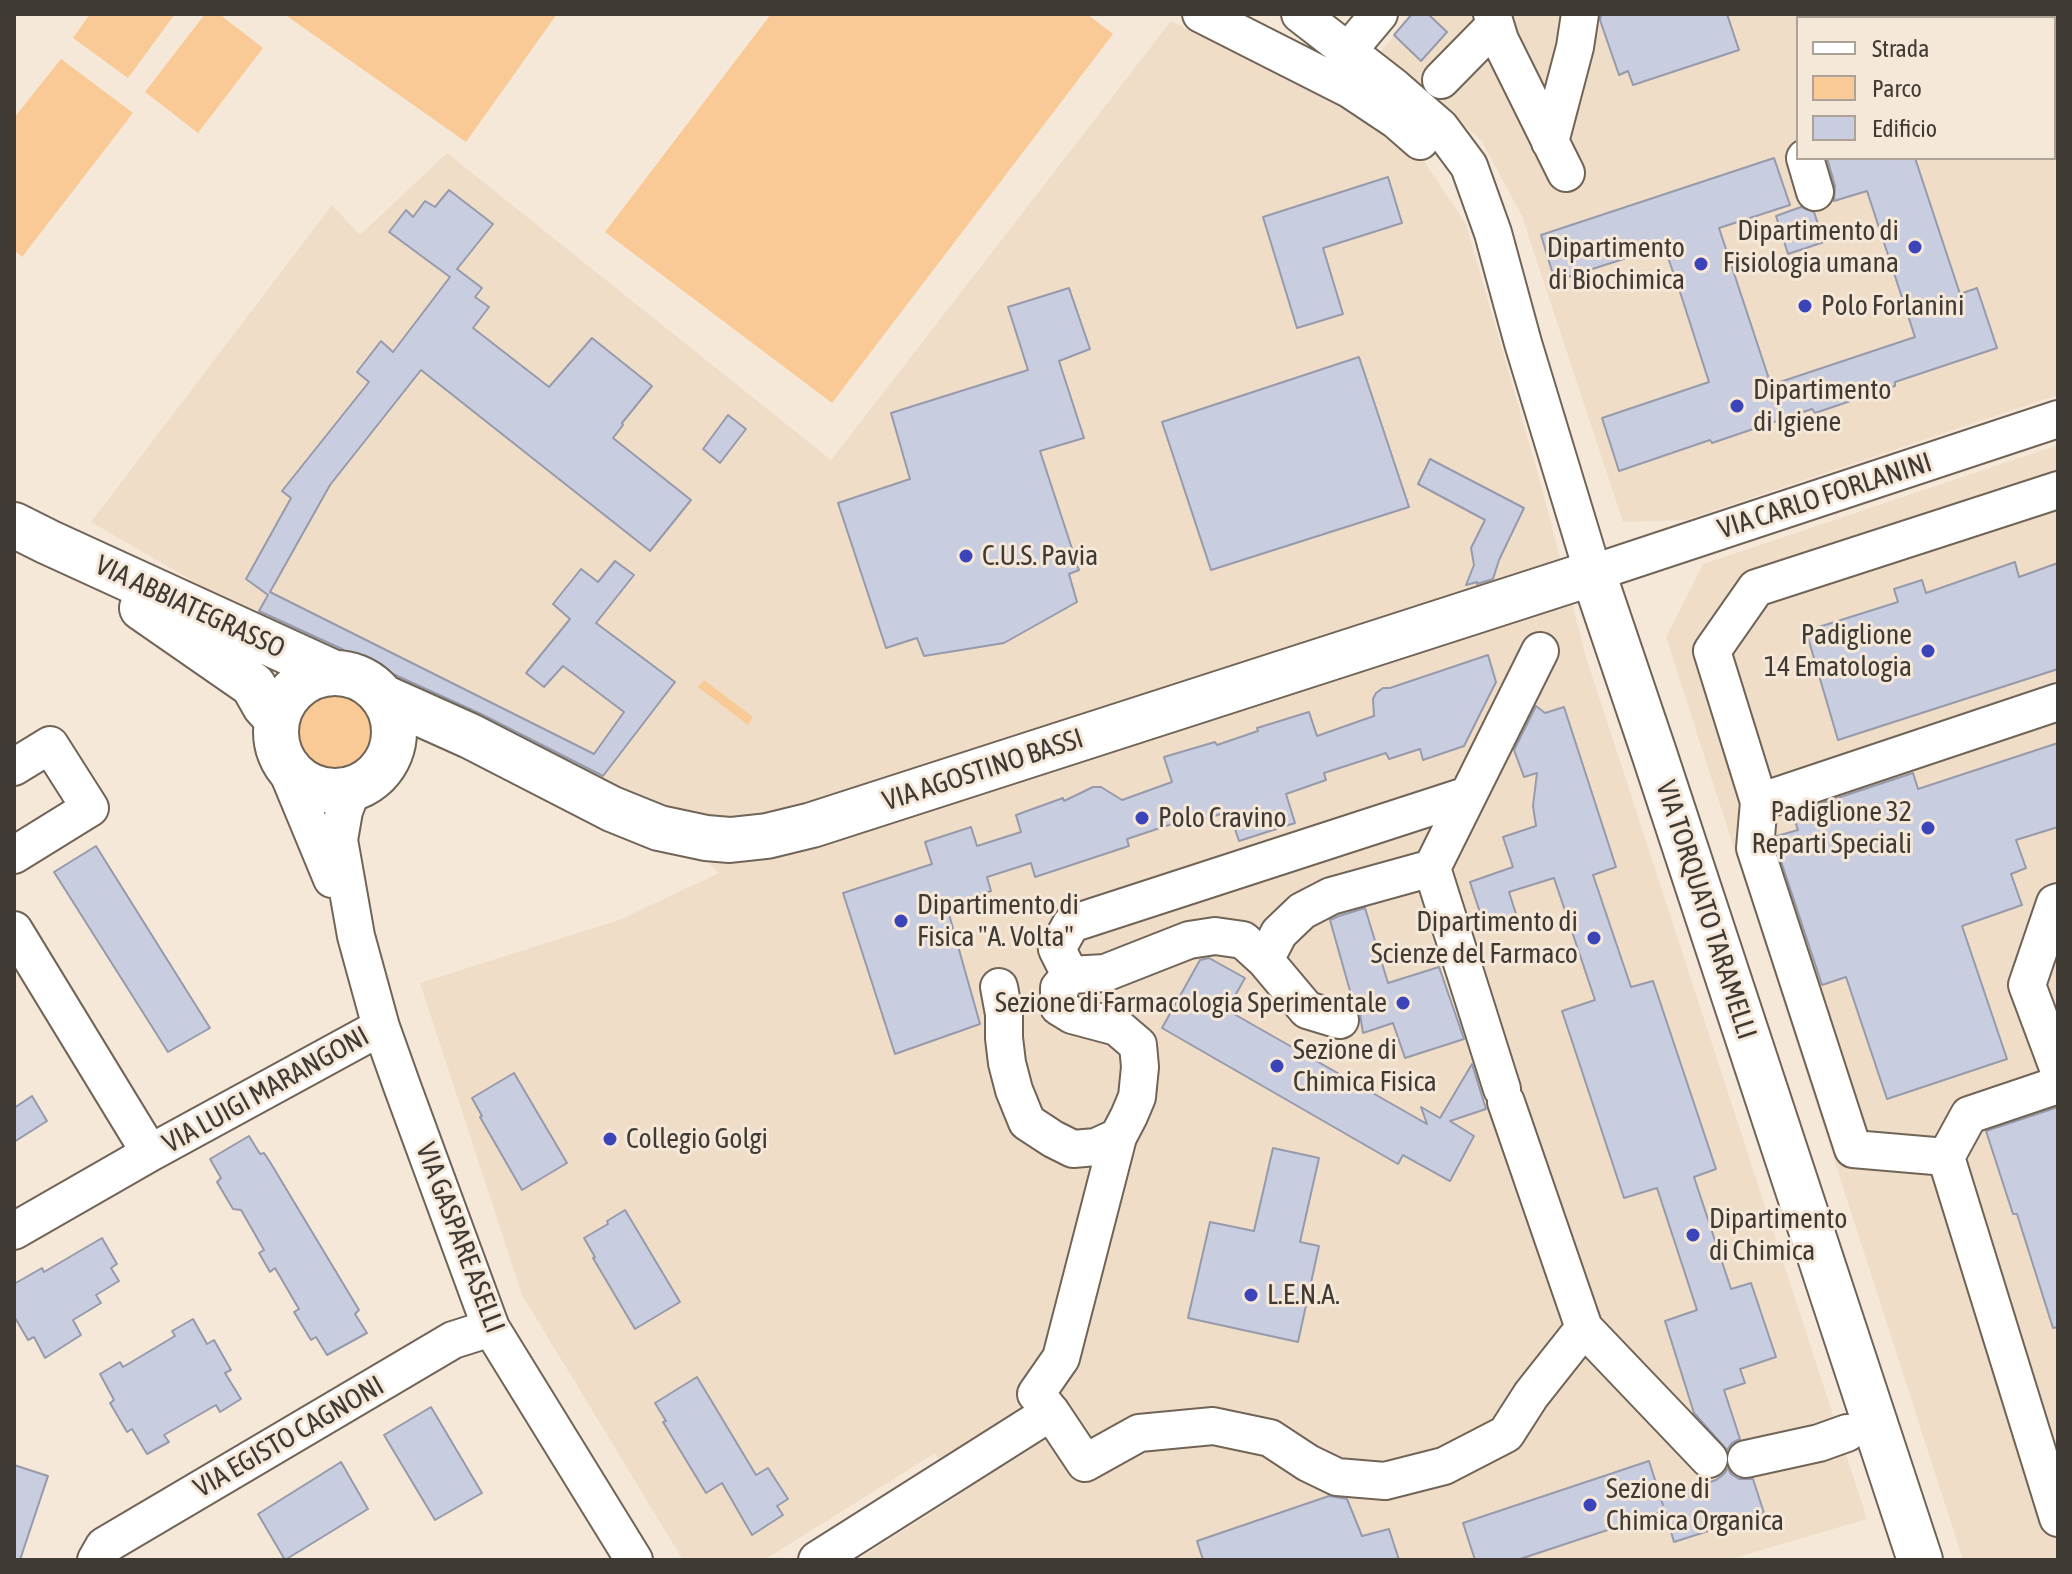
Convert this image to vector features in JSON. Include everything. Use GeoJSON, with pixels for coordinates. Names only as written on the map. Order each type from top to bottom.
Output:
{"type":"FeatureCollection","features":[{"type":"Feature","properties":{"kind":"main road","name":"VIA ABBIATEGRASSO"},"geometry":{"type":"LineString","coordinates":[[24,531],[332,672]]}},
{"type":"Feature","properties":{"kind":"main road","name":"VIA ABBIATEGRASSO"},"geometry":{"type":"LineString","coordinates":[[24,531],[253,685],[276,718]]}},
{"type":"Feature","properties":{"kind":"main road","name":"VIA AGOSTINO BASSI"},"geometry":{"type":"LineString","coordinates":[[383,697],[470,736],[612,809],[659,828],[730,840],[767,836],[812,825],[1593,573]]}},
{"type":"Feature","properties":{"kind":"main road","name":"VIA TORQUATO TARAMELLI"},"geometry":{"type":"LineString","coordinates":[[1593,573],[1920,1560]]}},
{"type":"Feature","properties":{"kind":"main road"},"geometry":{"type":"LineString","coordinates":[[332,672],[352,675],[369,683],[383,697],[391,718],[394,745],[385,765],[371,781],[352,790],[327,792],[304,784],[286,768],[278,753],[276,718],[284,700],[297,686],[313,676],[332,672]]}},
{"type":"Feature","properties":{"kind":"main road"},"geometry":{"type":"LineString","coordinates":[[394,745],[426,731],[470,736]]}},
{"type":"Feature","properties":{"kind":"street","name":"VIA TORQUATO TARAMELLI"},"geometry":{"type":"LineString","coordinates":[[1201,14],[1351,90],[1417,137],[1463,193],[1500,257]]}},
{"type":"Feature","properties":{"kind":"street"},"geometry":{"type":"LineString","coordinates":[[1267,49],[1279,43],[1287,32],[1290,14]]}},
{"type":"Feature","properties":{"kind":"street","name":"VIA TORQUATO TARAMELLI"},"geometry":{"type":"LineString","coordinates":[[1300,14],[1440,127],[1469,166],[1500,257],[1593,573]]}},
{"type":"Feature","properties":{"kind":"street"},"geometry":{"type":"LineString","coordinates":[[1348,51],[1379,14]]}},
{"type":"Feature","properties":{"kind":"street"},"geometry":{"type":"LineString","coordinates":[[1494,19],[1500,40],[1558,157],[1580,14]]}},
{"type":"Feature","properties":{"kind":"street"},"geometry":{"type":"LineString","coordinates":[[1441,80],[1494,19]]}},
{"type":"Feature","properties":{"kind":"street"},"geometry":{"type":"LineString","coordinates":[[1806,160],[1815,192]]}},
{"type":"Feature","properties":{"kind":"street","name":"VIA CARLO FORLANINI"},"geometry":{"type":"LineString","coordinates":[[1593,573],[2058,419]]}},
{"type":"Feature","properties":{"kind":"street"},"geometry":{"type":"LineString","coordinates":[[1946,1157],[1853,1149],[1755,848],[1759,802],[1712,651],[1756,588],[2058,490]]}},
{"type":"Feature","properties":{"kind":"street"},"geometry":{"type":"LineString","coordinates":[[1540,651],[1432,868],[1504,1096],[1584,1328],[1709,1459]]}},
{"type":"Feature","properties":{"kind":"street"},"geometry":{"type":"LineString","coordinates":[[1759,802],[2058,702]]}},
{"type":"Feature","properties":{"kind":"street"},"geometry":{"type":"LineString","coordinates":[[14,767],[50,745],[90,808],[14,855]]}},
{"type":"Feature","properties":{"kind":"street","name":"VIA GASPARE ASELLI"},"geometry":{"type":"LineString","coordinates":[[286,768],[356,936]]}},
{"type":"Feature","properties":{"kind":"street","name":"VIA GASPARE ASELLI"},"geometry":{"type":"LineString","coordinates":[[352,790],[344,811],[339,840],[356,936],[381,1027],[491,1328],[634,1560]]}},
{"type":"Feature","properties":{"kind":"street"},"geometry":{"type":"LineString","coordinates":[[1070,975],[1057,949],[1071,924],[1468,795]]}},
{"type":"Feature","properties":{"kind":"street"},"geometry":{"type":"LineString","coordinates":[[1327,841],[1324,853],[1326,867],[1349,891]]}},
{"type":"Feature","properties":{"kind":"street"},"geometry":{"type":"LineString","coordinates":[[1265,960],[1279,933],[1302,911],[1331,896],[1432,868]]}},
{"type":"Feature","properties":{"kind":"street"},"geometry":{"type":"LineString","coordinates":[[2058,902],[2055,903],[2027,985],[2058,1068]]}},
{"type":"Feature","properties":{"kind":"street","name":"VIA LUIGI MARANGONI"},"geometry":{"type":"LineString","coordinates":[[14,930],[150,1153]]}},
{"type":"Feature","properties":{"kind":"street"},"geometry":{"type":"LineString","coordinates":[[1340,1020],[1307,1010],[1265,960],[1243,940],[1215,936],[1189,940],[1105,973],[1070,975],[1059,988],[1059,1007],[1072,1015],[1117,1027],[1138,1045],[1140,1067],[1137,1097],[1118,1137],[1061,1358],[1036,1394],[1085,1463],[1139,1433],[1213,1426],[1270,1438],[1308,1463],[1337,1477],[1385,1481],[1444,1466],[1506,1434],[1531,1395],[1584,1328]]}},
{"type":"Feature","properties":{"kind":"street"},"geometry":{"type":"LineString","coordinates":[[999,987],[1007,1063],[1027,1122],[1073,1149],[1096,1147],[1118,1137]]}},
{"type":"Feature","properties":{"kind":"street","name":"VIA LUIGI MARANGONI"},"geometry":{"type":"LineString","coordinates":[[14,1231],[381,1027]]}},
{"type":"Feature","properties":{"kind":"street"},"geometry":{"type":"LineString","coordinates":[[2057,1510],[1946,1157],[1969,1115],[2058,1085]]}},
{"type":"Feature","properties":{"kind":"street","name":"VIA EGISTO CAGNONI"},"geometry":{"type":"LineString","coordinates":[[96,1560],[104,1546],[453,1340],[491,1328]]}},
{"type":"Feature","properties":{"kind":"street"},"geometry":{"type":"LineString","coordinates":[[817,1560],[1051,1412]]}},
{"type":"Feature","properties":{"kind":"street"},"geometry":{"type":"LineString","coordinates":[[1746,1459],[1819,1443],[1847,1433]]}},
{"type":"Feature","properties":{"kind":"shaded area","name":"Polo Forlanini"},"geometry":{"type":"Polygon","coordinates":[[[1413,14],[2058,14],[2058,395],[1685,520],[1623,522],[1522,216],[1481,140],[1379,53],[1413,14]]]}},
{"type":"Feature","properties":{"kind":"shaded area","name":"Polo Cravino"},"geometry":{"type":"Polygon","coordinates":[[[1171,21],[1362,116],[1422,158],[1466,224],[1539,477],[1586,657],[1867,1519],[1728,1560],[857,1560],[959,1495],[935,1453],[764,1560],[683,1560],[522,1295],[420,983],[619,920],[719,873],[695,850],[255,617],[91,522],[332,205],[360,235],[447,153],[831,460],[1171,21]]]}},
{"type":"Feature","properties":{"kind":"shaded area"},"geometry":{"type":"Polygon","coordinates":[[[2058,445],[2058,1560],[1963,1560],[1666,637],[1703,564],[2058,445]]]}},
{"type":"Feature","properties":{"kind":"green space"},"geometry":{"type":"Polygon","coordinates":[[[90,14],[175,14],[128,78],[73,38],[90,14]]]}},
{"type":"Feature","properties":{"kind":"green space"},"geometry":{"type":"Polygon","coordinates":[[[205,14],[219,14],[263,48],[198,133],[145,92],[205,14]]]}},
{"type":"Feature","properties":{"kind":"green space"},"geometry":{"type":"Polygon","coordinates":[[[284,14],[557,14],[466,142],[284,14]]]}},
{"type":"Feature","properties":{"kind":"green space"},"geometry":{"type":"Polygon","coordinates":[[[771,14],[1087,14],[1113,34],[832,403],[605,232],[771,14]]]}},
{"type":"Feature","properties":{"kind":"green space"},"geometry":{"type":"Polygon","coordinates":[[[61,59],[133,113],[22,257],[14,250],[14,118],[61,59]]]}},
{"type":"Feature","properties":{"kind":"green space"},"geometry":{"type":"Polygon","coordinates":[[[704,680],[753,717],[748,725],[698,687],[704,680]]]}},
{"type":"Feature","properties":{"kind":"green space"},"geometry":{"type":"Polygon","coordinates":[[[335,693],[350,696],[363,705],[372,718],[375,733],[372,748],[363,761],[350,770],[335,773],[320,770],[307,761],[298,748],[295,733],[298,718],[307,705],[320,696],[335,693]]]}},
{"type":"Feature","properties":{"kind":"building"},"geometry":{"type":"Polygon","coordinates":[[[1412,14],[1428,14],[1447,32],[1421,61],[1394,35],[1412,14]]]}},
{"type":"Feature","properties":{"kind":"building"},"geometry":{"type":"Polygon","coordinates":[[[1601,14],[1727,14],[1739,50],[1633,85],[1628,71],[1619,75],[1600,20],[1601,14]]]}},
{"type":"Feature","properties":{"kind":"building"},"geometry":{"type":"Polygon","coordinates":[[[1774,158],[1790,205],[1719,228],[1771,385],[1915,337],[1867,191],[1834,201],[1835,186],[1828,160],[1916,160],[1960,294],[1977,288],[1997,348],[1815,413],[1812,409],[1619,471],[1602,418],[1709,382],[1681,295],[1664,246],[1555,281],[1541,235],[1774,158]]]}},
{"type":"Feature","properties":{"kind":"building"},"geometry":{"type":"Polygon","coordinates":[[[1388,177],[1402,223],[1323,248],[1343,314],[1297,328],[1263,217],[1388,177]]]}},
{"type":"Feature","properties":{"kind":"building"},"geometry":{"type":"Polygon","coordinates":[[[449,190],[493,224],[457,269],[482,288],[475,297],[489,307],[473,328],[549,387],[592,338],[652,386],[613,438],[691,500],[650,551],[421,370],[330,485],[270,592],[594,754],[624,712],[563,666],[544,687],[526,673],[570,619],[553,604],[581,569],[598,582],[615,561],[634,575],[596,623],[675,682],[603,776],[481,714],[393,674],[381,672],[370,676],[357,669],[352,657],[342,649],[259,611],[268,595],[246,579],[291,498],[282,491],[369,382],[357,372],[381,341],[393,352],[450,277],[389,232],[406,210],[413,217],[425,201],[435,207],[449,190]]]}},
{"type":"Feature","properties":{"kind":"building"},"geometry":{"type":"Polygon","coordinates":[[[1801,207],[1814,212],[1824,242],[1788,254],[1776,216],[1801,207]]]}},
{"type":"Feature","properties":{"kind":"building"},"geometry":{"type":"Polygon","coordinates":[[[1069,288],[1090,349],[1059,361],[1084,438],[1040,451],[1079,570],[1069,574],[1077,602],[1004,643],[924,656],[917,638],[886,648],[838,503],[910,479],[891,413],[1028,370],[1008,307],[1069,288]]]}},
{"type":"Feature","properties":{"kind":"building"},"geometry":{"type":"Polygon","coordinates":[[[1359,357],[1409,507],[1211,570],[1162,422],[1359,357]]]}},
{"type":"Feature","properties":{"kind":"building"},"geometry":{"type":"Polygon","coordinates":[[[728,415],[746,429],[720,463],[703,449],[728,415]]]}},
{"type":"Feature","properties":{"kind":"building"},"geometry":{"type":"Polygon","coordinates":[[[1430,459],[1524,508],[1493,579],[1466,585],[1474,565],[1471,548],[1485,520],[1418,484],[1430,459]]]}},
{"type":"Feature","properties":{"kind":"building","name":"Padiglione 14 Ematologia"},"geometry":{"type":"Polygon","coordinates":[[[2015,562],[2019,577],[2058,563],[2058,669],[1838,740],[1806,631],[1898,602],[1894,589],[1922,580],[1926,593],[2015,562]]]}},
{"type":"Feature","properties":{"kind":"building"},"geometry":{"type":"Polygon","coordinates":[[[1488,655],[1496,682],[1464,746],[1423,760],[1420,749],[1389,759],[1386,753],[1324,773],[1326,780],[1286,794],[1295,823],[1239,841],[1229,811],[1192,824],[1190,818],[1127,839],[1129,846],[1035,877],[1031,863],[987,877],[991,891],[947,907],[980,1024],[895,1054],[843,893],[932,864],[925,842],[971,827],[977,846],[1021,832],[1016,815],[1063,798],[1064,801],[1093,787],[1101,787],[1122,800],[1172,782],[1164,757],[1215,742],[1217,745],[1258,731],[1257,728],[1309,712],[1317,736],[1374,716],[1373,699],[1383,688],[1488,655]]]}},
{"type":"Feature","properties":{"kind":"building"},"geometry":{"type":"Polygon","coordinates":[[[1536,706],[1545,713],[1564,707],[1616,867],[1593,875],[1631,987],[1653,981],[1716,1169],[1694,1177],[1731,1289],[1751,1283],[1776,1357],[1740,1369],[1745,1383],[1724,1390],[1740,1439],[1727,1450],[1694,1413],[1665,1321],[1697,1310],[1657,1188],[1624,1198],[1562,1011],[1595,1000],[1554,878],[1509,892],[1517,917],[1485,928],[1470,882],[1513,867],[1503,837],[1536,826],[1533,806],[1537,773],[1524,777],[1514,750],[1536,706]]]}},
{"type":"Feature","properties":{"kind":"building"},"geometry":{"type":"Polygon","coordinates":[[[2058,743],[2058,827],[2016,840],[2026,868],[2011,874],[2022,905],[1962,926],[2007,1059],[1887,1099],[1846,977],[1822,985],[1776,846],[1777,836],[1798,830],[1792,813],[1913,773],[1918,789],[2058,743]]]}},
{"type":"Feature","properties":{"kind":"building"},"geometry":{"type":"Polygon","coordinates":[[[96,846],[210,1028],[168,1052],[54,872],[96,846]]]}},
{"type":"Feature","properties":{"kind":"building","name":"Sezione di Farmacologia Sperimentale"},"geometry":{"type":"Polygon","coordinates":[[[1365,908],[1388,983],[1439,967],[1464,1039],[1405,1058],[1393,1023],[1363,1033],[1360,1014],[1354,1005],[1330,920],[1365,908]]]}},
{"type":"Feature","properties":{"kind":"building","name":"Sezione di Chimica Fisica"},"geometry":{"type":"Polygon","coordinates":[[[1209,958],[1245,978],[1227,1010],[1427,1124],[1421,1107],[1440,1118],[1472,1064],[1486,1109],[1450,1121],[1474,1136],[1450,1181],[1403,1155],[1398,1164],[1162,1028],[1200,960],[1209,958]]]}},
{"type":"Feature","properties":{"kind":"building"},"geometry":{"type":"Polygon","coordinates":[[[514,1073],[567,1163],[522,1190],[472,1098],[514,1073]]]}},
{"type":"Feature","properties":{"kind":"building"},"geometry":{"type":"Polygon","coordinates":[[[32,1096],[47,1121],[14,1142],[14,1108],[32,1096]]]}},
{"type":"Feature","properties":{"kind":"building"},"geometry":{"type":"Polygon","coordinates":[[[2058,1107],[2058,1327],[2053,1328],[2017,1214],[2013,1214],[1986,1131],[2058,1107]]]}},
{"type":"Feature","properties":{"kind":"building"},"geometry":{"type":"Polygon","coordinates":[[[249,1136],[260,1154],[264,1153],[270,1162],[359,1310],[355,1314],[367,1333],[327,1355],[316,1337],[311,1340],[294,1312],[299,1309],[275,1268],[270,1272],[259,1253],[264,1250],[241,1210],[233,1209],[217,1182],[221,1178],[210,1159],[249,1136]]]}},
{"type":"Feature","properties":{"kind":"building"},"geometry":{"type":"Polygon","coordinates":[[[1273,1148],[1319,1158],[1300,1242],[1319,1246],[1298,1342],[1188,1318],[1210,1222],[1254,1231],[1273,1148]]]}},
{"type":"Feature","properties":{"kind":"building"},"geometry":{"type":"Polygon","coordinates":[[[625,1210],[680,1302],[635,1329],[584,1238],[625,1210]]]}},
{"type":"Feature","properties":{"kind":"building"},"geometry":{"type":"Polygon","coordinates":[[[102,1238],[117,1264],[111,1268],[119,1281],[96,1295],[101,1303],[73,1320],[81,1335],[45,1358],[34,1337],[28,1340],[14,1316],[14,1284],[42,1268],[44,1272],[102,1238]]]}},
{"type":"Feature","properties":{"kind":"building"},"geometry":{"type":"Polygon","coordinates":[[[193,1319],[207,1344],[214,1340],[231,1370],[225,1373],[241,1399],[220,1412],[216,1405],[164,1435],[169,1442],[147,1454],[132,1429],[127,1432],[110,1403],[114,1400],[100,1374],[120,1362],[123,1367],[175,1336],[172,1331],[193,1319]]]}},
{"type":"Feature","properties":{"kind":"building"},"geometry":{"type":"Polygon","coordinates":[[[697,1377],[756,1475],[768,1468],[788,1499],[777,1506],[783,1515],[752,1535],[722,1483],[706,1493],[663,1422],[666,1421],[655,1403],[697,1377]]]}},
{"type":"Feature","properties":{"kind":"building"},"geometry":{"type":"Polygon","coordinates":[[[431,1407],[482,1493],[435,1520],[384,1435],[431,1407]]]}},
{"type":"Feature","properties":{"kind":"building","name":"Sezione di Chimica Organica"},"geometry":{"type":"Polygon","coordinates":[[[1649,1461],[1661,1499],[1716,1480],[1728,1468],[1739,1479],[1753,1479],[1764,1513],[1674,1542],[1665,1511],[1517,1560],[1475,1560],[1463,1523],[1649,1461]]]}},
{"type":"Feature","properties":{"kind":"building"},"geometry":{"type":"Polygon","coordinates":[[[341,1462],[368,1509],[285,1560],[258,1514],[341,1462]]]}},
{"type":"Feature","properties":{"kind":"building"},"geometry":{"type":"Polygon","coordinates":[[[14,1465],[48,1476],[20,1560],[14,1560],[14,1465]]]}},
{"type":"Feature","properties":{"kind":"building"},"geometry":{"type":"Polygon","coordinates":[[[1329,1496],[1347,1499],[1362,1536],[1389,1529],[1399,1560],[1203,1560],[1197,1541],[1329,1496]]]}},
{"type":"Feature","properties":{"kind":"place","name":"Dipartimento di Fisiologia umana"},"geometry":{"type":"Point","coordinates":[1915,247]}},
{"type":"Feature","properties":{"kind":"place","name":"Dipartimento di Biochimica"},"geometry":{"type":"Point","coordinates":[1701,264]}},
{"type":"Feature","properties":{"kind":"place","name":"Polo Forlanini"},"geometry":{"type":"Point","coordinates":[1805,306]}},
{"type":"Feature","properties":{"kind":"place","name":"Dipartimento di Igiene"},"geometry":{"type":"Point","coordinates":[1737,406]}},
{"type":"Feature","properties":{"kind":"place","name":"C.U.S. Pavia"},"geometry":{"type":"Point","coordinates":[966,556]}},
{"type":"Feature","properties":{"kind":"place","name":"Padiglione 14 Ematologia"},"geometry":{"type":"Point","coordinates":[1928,651]}},
{"type":"Feature","properties":{"kind":"place","name":"Polo Cravino"},"geometry":{"type":"Point","coordinates":[1142,818]}},
{"type":"Feature","properties":{"kind":"place","name":"Padiglione 32 Reparti Speciali"},"geometry":{"type":"Point","coordinates":[1928,828]}},
{"type":"Feature","properties":{"kind":"place","name":"Dipartimento di Fisica \"A. Volta\""},"geometry":{"type":"Point","coordinates":[901,921]}},
{"type":"Feature","properties":{"kind":"place","name":"Dipartimento di Scienze del Farmaco"},"geometry":{"type":"Point","coordinates":[1594,938]}},
{"type":"Feature","properties":{"kind":"place","name":"Sezione di Farmacologia Sperimentale"},"geometry":{"type":"Point","coordinates":[1403,1003]}},
{"type":"Feature","properties":{"kind":"place","name":"Sezione di Chimica Fisica"},"geometry":{"type":"Point","coordinates":[1277,1066]}},
{"type":"Feature","properties":{"kind":"place","name":"Collegio Golgi"},"geometry":{"type":"Point","coordinates":[610,1139]}},
{"type":"Feature","properties":{"kind":"place","name":"Dipartimento di Chimica"},"geometry":{"type":"Point","coordinates":[1693,1235]}},
{"type":"Feature","properties":{"kind":"place","name":"L.E.N.A."},"geometry":{"type":"Point","coordinates":[1251,1295]}},
{"type":"Feature","properties":{"kind":"place","name":"Sezione di Chimica Organica"},"geometry":{"type":"Point","coordinates":[1590,1505]}}]}
